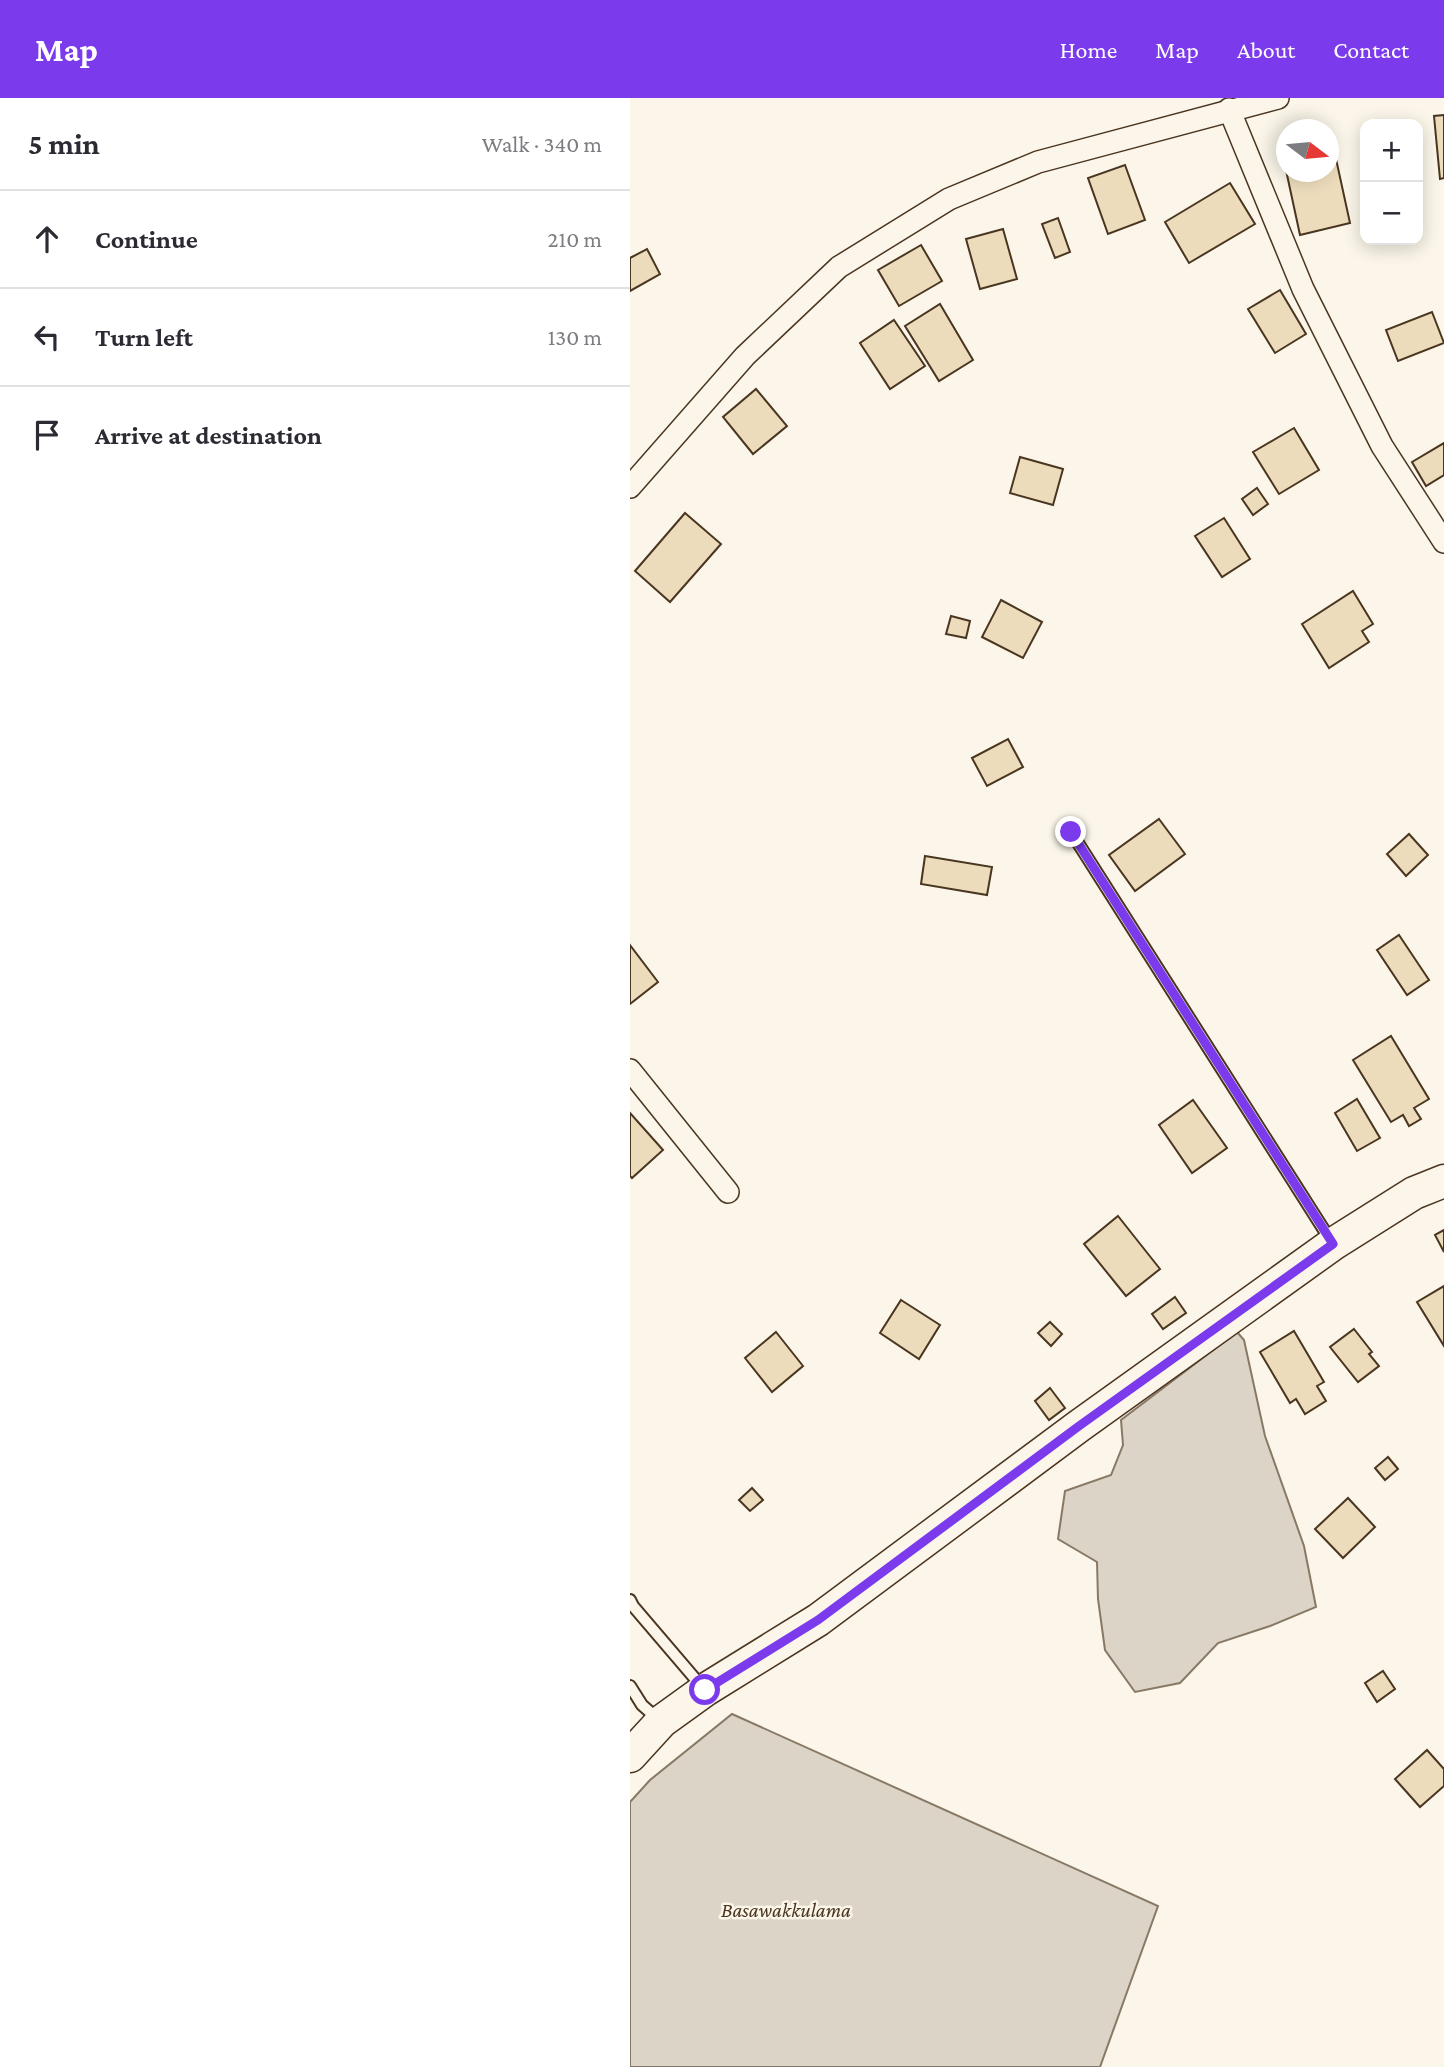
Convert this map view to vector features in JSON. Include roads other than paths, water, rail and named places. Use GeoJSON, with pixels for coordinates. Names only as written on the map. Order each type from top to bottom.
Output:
{"type":"FeatureCollection","features":[{"type":"Feature","properties":{"kind":"street"},"geometry":{"type":"LineString","coordinates":[[630,487],[745,356],[839,267],[949,200],[1038,162],[1278,98]]}},
{"type":"Feature","properties":{"kind":"street"},"geometry":{"type":"LineString","coordinates":[[1229,110],[1303,289],[1382,446],[1444,542]]}},
{"type":"Feature","properties":{"kind":"street"},"geometry":{"type":"LineString","coordinates":[[630,1070],[728,1192]]}},
{"type":"Feature","properties":{"kind":"street"},"geometry":{"type":"LineString","coordinates":[[630,1756],[662,1721],[705,1690],[818,1620],[1079,1426],[1333,1244],[1414,1193],[1444,1181]]}},
{"type":"Feature","properties":{"kind":"lane"},"geometry":{"type":"LineString","coordinates":[[1071,832],[1333,1244]]}},
{"type":"Feature","properties":{"kind":"lane"},"geometry":{"type":"LineString","coordinates":[[630,1600],[705,1690]]}},
{"type":"Feature","properties":{"kind":"lane"},"geometry":{"type":"LineString","coordinates":[[630,1686],[642,1705],[662,1721]]}},
{"type":"Feature","properties":{"kind":"water"},"geometry":{"type":"Polygon","coordinates":[[[1237,1332],[1244,1340],[1265,1436],[1304,1546],[1316,1607],[1218,1643],[1180,1683],[1135,1692],[1105,1650],[1098,1599],[1097,1562],[1058,1539],[1065,1491],[1111,1475],[1123,1445],[1121,1420],[1237,1332]]]}},
{"type":"Feature","properties":{"kind":"water","name":"Basawakkulama"},"geometry":{"type":"Polygon","coordinates":[[[732,1714],[1158,1906],[1100,2067],[630,2067],[630,1802],[650,1780],[732,1714]]]}}]}
